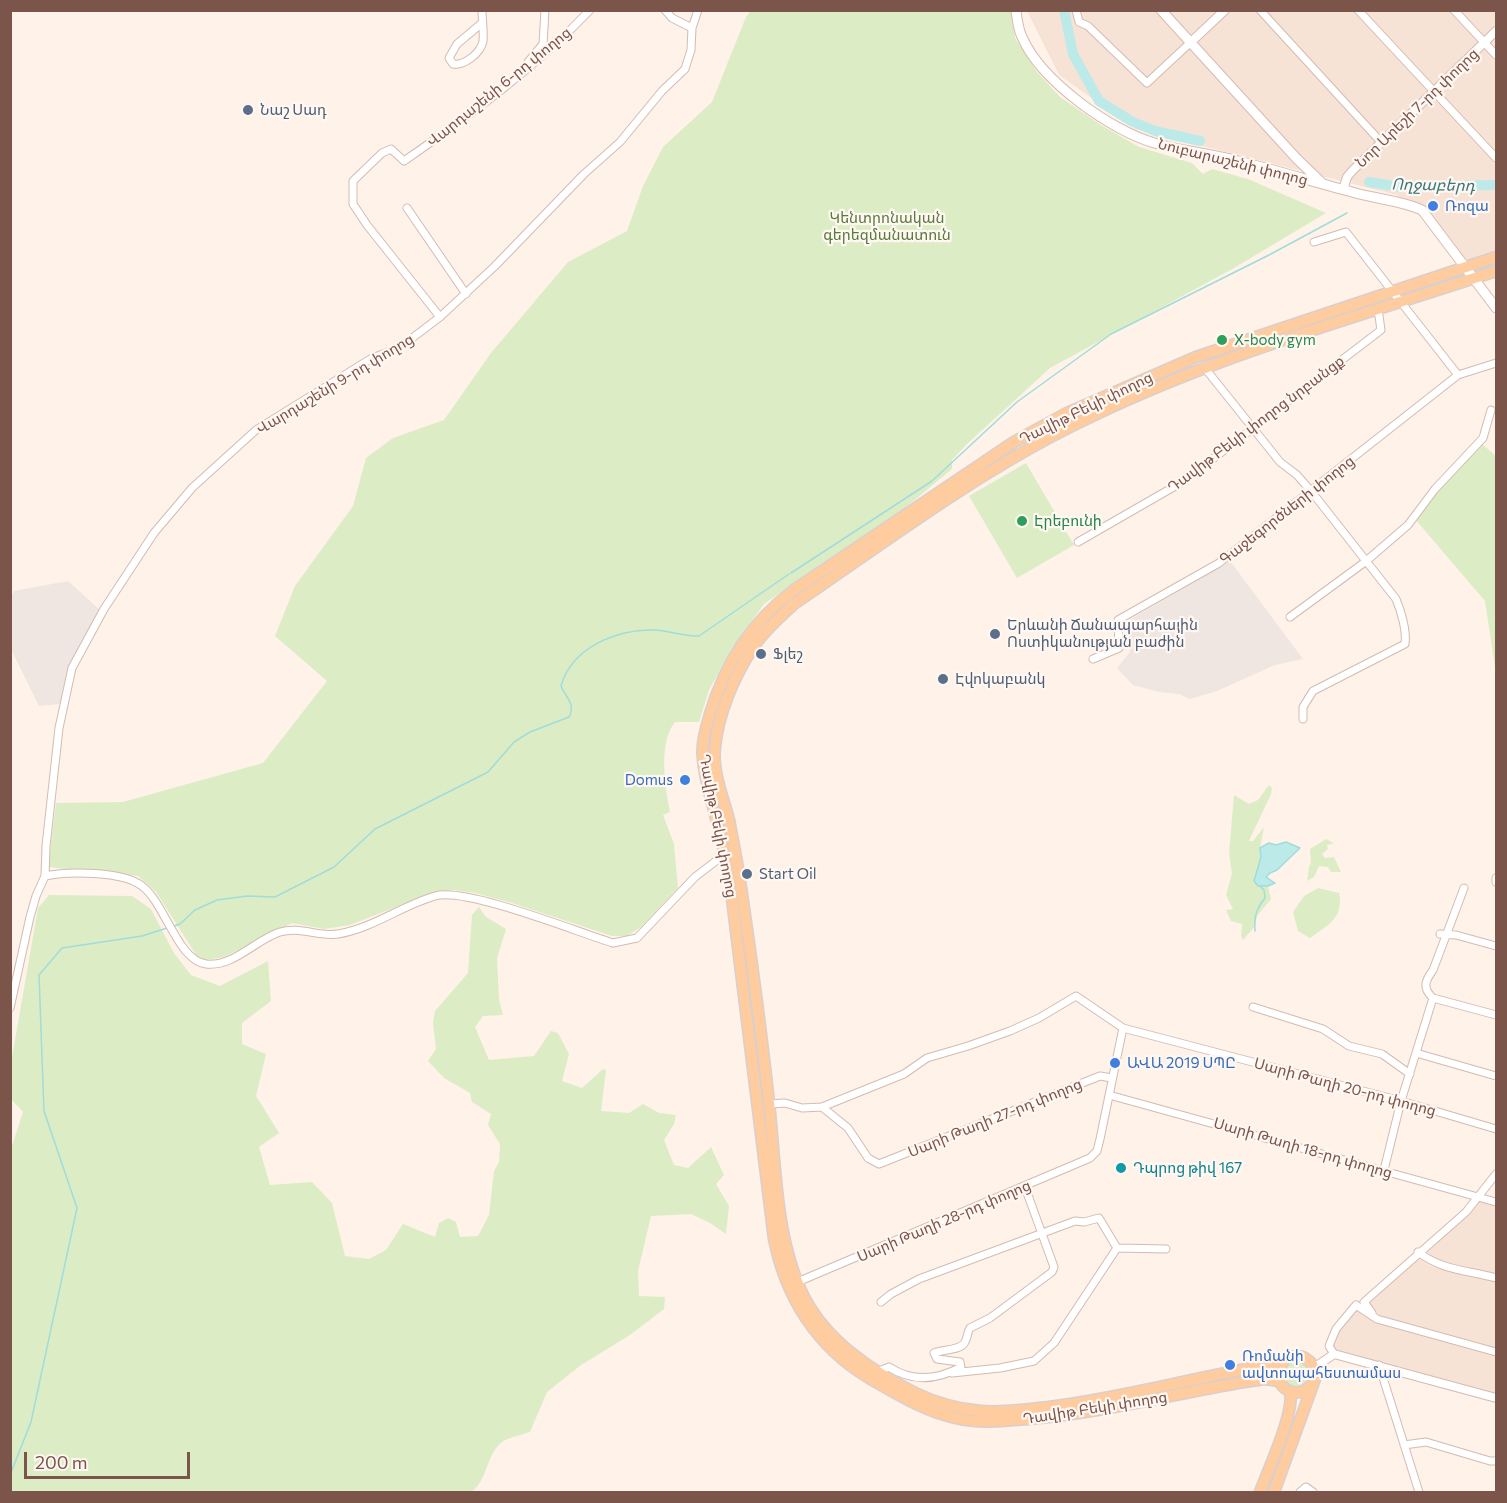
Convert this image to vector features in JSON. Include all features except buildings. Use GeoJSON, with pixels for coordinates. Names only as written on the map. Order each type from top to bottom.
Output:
{"type":"FeatureCollection","features":[{"type":"Feature","properties":{"kind":"main road","name":"Նուբարաշենի փողոց"},"geometry":{"type":"LineString","coordinates":[[1016,10],[1022,38],[1046,72],[1065,90],[1102,117],[1134,136],[1157,144],[1236,160],[1422,210],[1497,308]]}},
{"type":"Feature","properties":{"kind":"main road"},"geometry":{"type":"LineString","coordinates":[[1161,10],[1297,159],[1323,184]]}},
{"type":"Feature","properties":{"kind":"main road"},"geometry":{"type":"LineString","coordinates":[[1282,172],[1297,159]]}},
{"type":"Feature","properties":{"kind":"main road","name":"Դավիթ Բեկի փողոց"},"geometry":{"type":"LineString","coordinates":[[1279,1381],[1265,1379],[1244,1382],[1050,1417],[994,1422],[957,1419],[921,1405],[852,1367],[833,1352],[811,1328],[793,1284],[783,1235],[724,854],[704,767],[702,753],[705,732],[720,684],[734,655],[749,633],[783,599],[1014,442],[1067,414],[1196,357],[1497,257]]}},
{"type":"Feature","properties":{"kind":"main road","name":"Դավիթ Բեկի փողոց"},"geometry":{"type":"LineString","coordinates":[[764,1104],[761,1035],[734,846],[716,772],[715,746],[732,687],[753,648],[773,623],[794,604],[1020,453],[1075,424],[1204,367],[1248,351],[1497,271]]}},
{"type":"Feature","properties":{"kind":"main road","name":"Դավիթ Բեկի փողոց"},"geometry":{"type":"LineString","coordinates":[[793,1284],[821,1324],[845,1348],[914,1392],[942,1404],[984,1411],[1062,1405],[1269,1365],[1296,1355],[1312,1363],[1315,1374]]}},
{"type":"Feature","properties":{"kind":"main road"},"geometry":{"type":"LineString","coordinates":[[1285,1360],[1278,1372],[1279,1381],[1290,1392],[1305,1391],[1311,1386],[1315,1374]]}},
{"type":"Feature","properties":{"kind":"main road"},"geometry":{"type":"LineString","coordinates":[[1274,1492],[1315,1374]]}},
{"type":"Feature","properties":{"kind":"main road"},"geometry":{"type":"LineString","coordinates":[[1260,1492],[1288,1414],[1290,1392]]}},
{"type":"Feature","properties":{"kind":"street"},"geometry":{"type":"LineString","coordinates":[[482,10],[483,42],[480,48],[461,64],[453,64],[449,58],[451,51],[482,23]]}},
{"type":"Feature","properties":{"kind":"street"},"geometry":{"type":"LineString","coordinates":[[468,111],[541,49],[544,10]]}},
{"type":"Feature","properties":{"kind":"street","name":"Վարդաշենի 6-րդ փողոց"},"geometry":{"type":"LineString","coordinates":[[440,317],[353,204],[353,182],[382,153],[391,149],[404,161],[453,127],[544,54],[590,10]]}},
{"type":"Feature","properties":{"kind":"street"},"geometry":{"type":"LineString","coordinates":[[665,10],[672,18],[692,28]]}},
{"type":"Feature","properties":{"kind":"street","name":"Վարդաշենի 9-րդ փողոց"},"geometry":{"type":"LineString","coordinates":[[45,876],[46,846],[59,728],[72,668],[104,609],[154,533],[192,488],[256,430],[372,358],[399,348],[466,294],[584,174],[620,142],[662,90],[684,69],[691,50],[692,28],[698,10]]}},
{"type":"Feature","properties":{"kind":"street"},"geometry":{"type":"LineString","coordinates":[[1076,10],[1079,22],[1088,26],[1147,83],[1225,10]]}},
{"type":"Feature","properties":{"kind":"street"},"geometry":{"type":"LineString","coordinates":[[1260,10],[1381,142]]}},
{"type":"Feature","properties":{"kind":"street"},"geometry":{"type":"LineString","coordinates":[[1358,10],[1497,158]]}},
{"type":"Feature","properties":{"kind":"street"},"geometry":{"type":"LineString","coordinates":[[1454,10],[1497,55]]}},
{"type":"Feature","properties":{"kind":"street","name":"Նոր Արեշի 7-րդ փողոց"},"geometry":{"type":"LineString","coordinates":[[1343,190],[1347,177],[1497,31]]}},
{"type":"Feature","properties":{"kind":"street"},"geometry":{"type":"LineString","coordinates":[[407,208],[466,294]]}},
{"type":"Feature","properties":{"kind":"street"},"geometry":{"type":"LineString","coordinates":[[1314,242],[1346,232],[1458,375]]}},
{"type":"Feature","properties":{"kind":"street","name":"Դավիթ Բեկի փողոց նրբանցք"},"geometry":{"type":"LineString","coordinates":[[1078,542],[1184,481],[1381,330],[1378,309]]}},
{"type":"Feature","properties":{"kind":"street","name":"Գաջեգործների փողոց"},"geometry":{"type":"LineString","coordinates":[[1094,659],[1119,648],[1118,620],[1219,563],[1458,375],[1497,363]]}},
{"type":"Feature","properties":{"kind":"street"},"geometry":{"type":"LineString","coordinates":[[1204,367],[1280,462],[1297,475],[1311,491],[1396,599],[1406,638],[1405,644],[1313,691],[1303,707],[1303,719]]}},
{"type":"Feature","properties":{"kind":"street"},"geometry":{"type":"LineString","coordinates":[[1290,618],[1365,562],[1408,525],[1435,489],[1483,438],[1491,410]]}},
{"type":"Feature","properties":{"kind":"street"},"geometry":{"type":"LineString","coordinates":[[10,1008],[30,917],[45,876],[60,873],[132,879],[143,886],[154,898],[191,958],[205,964],[225,963],[279,932],[294,930],[322,936],[360,929],[434,897],[447,894],[526,914],[613,943],[625,942],[638,938],[695,878],[734,846]]}},
{"type":"Feature","properties":{"kind":"street"},"geometry":{"type":"LineString","coordinates":[[1464,888],[1443,934],[1433,970],[1425,983],[1426,991],[1433,998],[1497,1015]]}},
{"type":"Feature","properties":{"kind":"street"},"geometry":{"type":"LineString","coordinates":[[1443,934],[1497,946]]}},
{"type":"Feature","properties":{"kind":"street","name":"Սարի Թաղի 20-րդ փողոց"},"geometry":{"type":"LineString","coordinates":[[822,1107],[904,1074],[927,1058],[968,1047],[1010,1031],[1039,1018],[1076,996],[1123,1028],[1401,1101],[1497,1129]]}},
{"type":"Feature","properties":{"kind":"street"},"geometry":{"type":"LineString","coordinates":[[1384,1170],[1401,1101],[1433,998]]}},
{"type":"Feature","properties":{"kind":"street"},"geometry":{"type":"LineString","coordinates":[[1253,1007],[1323,1029],[1349,1046],[1382,1054],[1410,1074]]}},
{"type":"Feature","properties":{"kind":"street"},"geometry":{"type":"LineString","coordinates":[[1109,1095],[1123,1028]]}},
{"type":"Feature","properties":{"kind":"street"},"geometry":{"type":"LineString","coordinates":[[1416,1053],[1497,1076]]}},
{"type":"Feature","properties":{"kind":"street","name":"Սարի Թաղի 27-րդ փողոց"},"geometry":{"type":"LineString","coordinates":[[822,1107],[848,1128],[868,1158],[879,1164],[1100,1076],[1112,1078]]}},
{"type":"Feature","properties":{"kind":"street","name":"Սարի Թաղի 28-րդ փողոց"},"geometry":{"type":"LineString","coordinates":[[793,1284],[1090,1158],[1097,1151],[1109,1095]]}},
{"type":"Feature","properties":{"kind":"street","name":"Սարի Թաղի 18-րդ փողոց"},"geometry":{"type":"LineString","coordinates":[[1109,1095],[1497,1202]]}},
{"type":"Feature","properties":{"kind":"street"},"geometry":{"type":"LineString","coordinates":[[764,1104],[785,1103],[802,1108],[822,1107]]}},
{"type":"Feature","properties":{"kind":"street"},"geometry":{"type":"LineString","coordinates":[[1377,1319],[1364,1302],[1466,1212],[1497,1174]]}},
{"type":"Feature","properties":{"kind":"street"},"geometry":{"type":"LineString","coordinates":[[950,1373],[961,1367],[960,1362],[937,1359],[934,1353],[961,1347],[970,1328],[990,1318],[1052,1272],[1054,1268],[1024,1187]]}},
{"type":"Feature","properties":{"kind":"street"},"geometry":{"type":"LineString","coordinates":[[881,1302],[919,1279],[1075,1221],[1084,1222],[1099,1218],[1117,1248]]}},
{"type":"Feature","properties":{"kind":"street"},"geometry":{"type":"LineString","coordinates":[[1117,1248],[1166,1249]]}},
{"type":"Feature","properties":{"kind":"street"},"geometry":{"type":"LineString","coordinates":[[879,1371],[889,1367],[910,1377],[923,1378],[1034,1361],[1054,1343],[1117,1248]]}},
{"type":"Feature","properties":{"kind":"street"},"geometry":{"type":"LineString","coordinates":[[1419,1252],[1432,1263],[1497,1278]]}},
{"type":"Feature","properties":{"kind":"street"},"geometry":{"type":"LineString","coordinates":[[1497,1352],[1377,1319],[1356,1305],[1336,1329],[1329,1346],[1334,1354],[1497,1398]]}},
{"type":"Feature","properties":{"kind":"street"},"geometry":{"type":"LineString","coordinates":[[1315,1374],[1334,1354]]}},
{"type":"Feature","properties":{"kind":"street"},"geometry":{"type":"LineString","coordinates":[[1379,1365],[1419,1492]]}},
{"type":"Feature","properties":{"kind":"street"},"geometry":{"type":"LineString","coordinates":[[1404,1445],[1426,1442],[1490,1461],[1497,1461]]}},
{"type":"Feature","properties":{"kind":"street"},"geometry":{"type":"LineString","coordinates":[[1300,1492],[1306,1487],[1313,1492]]}},
{"type":"Feature","properties":{"kind":"shaded area"},"geometry":{"type":"Polygon","coordinates":[[[1027,11],[1496,11],[1496,264],[1478,270],[1397,195],[1135,129],[1059,75],[1027,11]]]}},
{"type":"Feature","properties":{"kind":"shaded area"},"geometry":{"type":"Polygon","coordinates":[[[1230,561],[1303,659],[1275,665],[1217,691],[1190,699],[1179,694],[1159,692],[1133,685],[1117,668],[1130,652],[1127,627],[1131,619],[1230,561]]]}},
{"type":"Feature","properties":{"kind":"shaded area"},"geometry":{"type":"Polygon","coordinates":[[[68,581],[101,611],[69,666],[60,704],[39,706],[11,649],[10,600],[14,591],[68,581]]]}},
{"type":"Feature","properties":{"kind":"shaded area"},"geometry":{"type":"Polygon","coordinates":[[[1479,1201],[1496,1206],[1496,1276],[1436,1262],[1425,1249],[1468,1214],[1479,1201]]]}},
{"type":"Feature","properties":{"kind":"shaded area"},"geometry":{"type":"Polygon","coordinates":[[[1416,1257],[1431,1266],[1470,1277],[1477,1275],[1496,1279],[1496,1350],[1381,1318],[1365,1302],[1416,1257]]]}},
{"type":"Feature","properties":{"kind":"shaded area"},"geometry":{"type":"Polygon","coordinates":[[[1356,1307],[1373,1320],[1496,1353],[1496,1395],[1336,1350],[1332,1345],[1337,1330],[1356,1307]]]}},
{"type":"Feature","properties":{"kind":"green space","name":"Կենտրոնական գերեզմանատուն"},"geometry":{"type":"Polygon","coordinates":[[[751,11],[1013,11],[1015,38],[1037,72],[1060,97],[1101,125],[1139,147],[1192,163],[1203,174],[1212,169],[1248,179],[1326,213],[1234,268],[1050,368],[967,444],[952,460],[952,469],[882,527],[821,564],[764,604],[732,649],[709,690],[699,722],[675,722],[670,731],[666,741],[664,766],[670,812],[663,815],[674,844],[678,888],[641,927],[627,936],[612,936],[512,903],[475,893],[453,890],[434,892],[350,925],[324,929],[292,923],[224,957],[200,961],[156,892],[138,876],[48,867],[56,803],[123,802],[263,763],[327,681],[275,636],[295,586],[353,506],[366,458],[393,438],[444,420],[491,353],[568,262],[627,231],[643,186],[663,147],[712,102],[746,17],[751,11]]]}},
{"type":"Feature","properties":{"kind":"green space"},"geometry":{"type":"Polygon","coordinates":[[[1482,444],[1496,456],[1496,674],[1485,601],[1415,519],[1447,480],[1482,444]]]}},
{"type":"Feature","properties":{"kind":"green space","name":"Էրեբունի"},"geometry":{"type":"Polygon","coordinates":[[[1026,463],[1074,545],[1017,578],[969,496],[1026,463]]]}},
{"type":"Feature","properties":{"kind":"green space"},"geometry":{"type":"Polygon","coordinates":[[[1269,785],[1272,788],[1271,794],[1249,841],[1253,841],[1264,827],[1260,848],[1261,857],[1254,881],[1258,886],[1268,886],[1271,899],[1257,916],[1255,926],[1243,940],[1242,924],[1231,921],[1226,910],[1233,909],[1226,895],[1232,874],[1229,853],[1234,795],[1249,804],[1258,800],[1269,785]]]}},
{"type":"Feature","properties":{"kind":"green space"},"geometry":{"type":"Polygon","coordinates":[[[1326,839],[1334,843],[1327,845],[1328,849],[1322,854],[1325,858],[1334,857],[1341,872],[1331,872],[1328,867],[1319,866],[1314,877],[1307,881],[1311,863],[1310,849],[1326,839]]]}},
{"type":"Feature","properties":{"kind":"green space"},"geometry":{"type":"Polygon","coordinates":[[[1318,888],[1339,893],[1339,909],[1333,920],[1310,938],[1298,931],[1293,912],[1304,896],[1318,888]]]}},
{"type":"Feature","properties":{"kind":"green space"},"geometry":{"type":"Polygon","coordinates":[[[49,895],[132,896],[151,909],[174,953],[191,975],[220,986],[268,961],[271,1001],[242,1023],[242,1044],[266,1054],[256,1096],[279,1133],[259,1147],[270,1185],[312,1182],[332,1203],[345,1256],[369,1259],[386,1250],[403,1224],[435,1237],[439,1223],[448,1218],[456,1222],[460,1237],[478,1236],[489,1215],[500,1144],[488,1125],[491,1114],[472,1102],[470,1093],[444,1078],[428,1061],[436,1049],[433,1023],[435,1011],[468,973],[472,915],[479,907],[486,917],[506,929],[497,958],[499,999],[503,1015],[483,1016],[475,1027],[489,1060],[534,1056],[551,1031],[558,1033],[569,1054],[562,1081],[582,1088],[603,1069],[606,1070],[601,1111],[629,1113],[643,1104],[659,1113],[676,1115],[674,1124],[664,1140],[674,1165],[688,1168],[711,1147],[724,1175],[716,1184],[729,1206],[726,1234],[691,1214],[651,1216],[638,1271],[639,1296],[665,1297],[664,1309],[630,1335],[581,1365],[547,1392],[530,1432],[505,1440],[497,1447],[480,1482],[471,1492],[11,1492],[10,1152],[23,1112],[11,1099],[11,1063],[38,908],[49,895]]]}},
{"type":"Feature","properties":{"kind":"green space"},"geometry":{"type":"Polygon","coordinates":[[[1297,1360],[1307,1364],[1311,1374],[1307,1384],[1297,1388],[1287,1384],[1283,1374],[1287,1364],[1297,1360]]]}},
{"type":"Feature","properties":{"kind":"water"},"geometry":{"type":"Polygon","coordinates":[[[1286,842],[1300,848],[1277,870],[1266,877],[1275,883],[1258,886],[1254,881],[1261,857],[1260,848],[1269,843],[1276,845],[1286,842]]]}},
{"type":"Feature","properties":{"kind":"waterway","name":"Ողջաբերդ"},"geometry":{"type":"LineString","coordinates":[[1064,10],[1073,54],[1099,101],[1131,121],[1155,131],[1200,141]]}},
{"type":"Feature","properties":{"kind":"waterway","name":"Ողջաբերդ"},"geometry":{"type":"LineString","coordinates":[[1369,182],[1400,187],[1496,185]]}},
{"type":"Feature","properties":{"kind":"waterway"},"geometry":{"type":"LineString","coordinates":[[791,573],[932,481],[1017,402],[1111,334],[1347,213]]}},
{"type":"Feature","properties":{"kind":"waterway"},"geometry":{"type":"LineString","coordinates":[[174,926],[180,924],[195,910],[217,900],[247,896],[275,897],[334,867],[375,829],[488,772],[514,742],[530,732],[569,717],[571,705],[561,686],[575,661],[597,643],[611,637],[639,631],[659,630],[699,636],[789,574]]}},
{"type":"Feature","properties":{"kind":"waterway"},"geometry":{"type":"LineString","coordinates":[[1255,931],[1256,913],[1265,898],[1264,890],[1260,886]]}},
{"type":"Feature","properties":{"kind":"waterway"},"geometry":{"type":"LineString","coordinates":[[10,1475],[31,1422],[77,1208],[44,1111],[39,975],[62,948],[142,936],[167,928]]}},
{"type":"Feature","properties":{"kind":"place","name":"Նաշ Սադ"},"geometry":{"type":"Point","coordinates":[248,110]}},
{"type":"Feature","properties":{"kind":"place","name":"Ռոզա"},"geometry":{"type":"Point","coordinates":[1433,206]}},
{"type":"Feature","properties":{"kind":"place","name":"X-body gym"},"geometry":{"type":"Point","coordinates":[1222,340]}},
{"type":"Feature","properties":{"kind":"place","name":"Էրեբունի"},"geometry":{"type":"Point","coordinates":[1022,521]}},
{"type":"Feature","properties":{"kind":"place","name":"Երևանի Ճանապարհային Ոստիկանության բաժին"},"geometry":{"type":"Point","coordinates":[995,634]}},
{"type":"Feature","properties":{"kind":"place","name":"Ֆլեշ"},"geometry":{"type":"Point","coordinates":[761,654]}},
{"type":"Feature","properties":{"kind":"place","name":"Էվոկաբանկ"},"geometry":{"type":"Point","coordinates":[943,679]}},
{"type":"Feature","properties":{"kind":"place","name":"Domus"},"geometry":{"type":"Point","coordinates":[685,780]}},
{"type":"Feature","properties":{"kind":"place","name":"Start Oil"},"geometry":{"type":"Point","coordinates":[747,874]}},
{"type":"Feature","properties":{"kind":"place","name":"ԱՎԱ 2019 ՍՊԸ"},"geometry":{"type":"Point","coordinates":[1115,1063]}},
{"type":"Feature","properties":{"kind":"place","name":"Դպրոց թիվ 167"},"geometry":{"type":"Point","coordinates":[1121,1168]}},
{"type":"Feature","properties":{"kind":"place","name":"Ռոմանի ավտոպահեստամաս"},"geometry":{"type":"Point","coordinates":[1230,1365]}}]}
